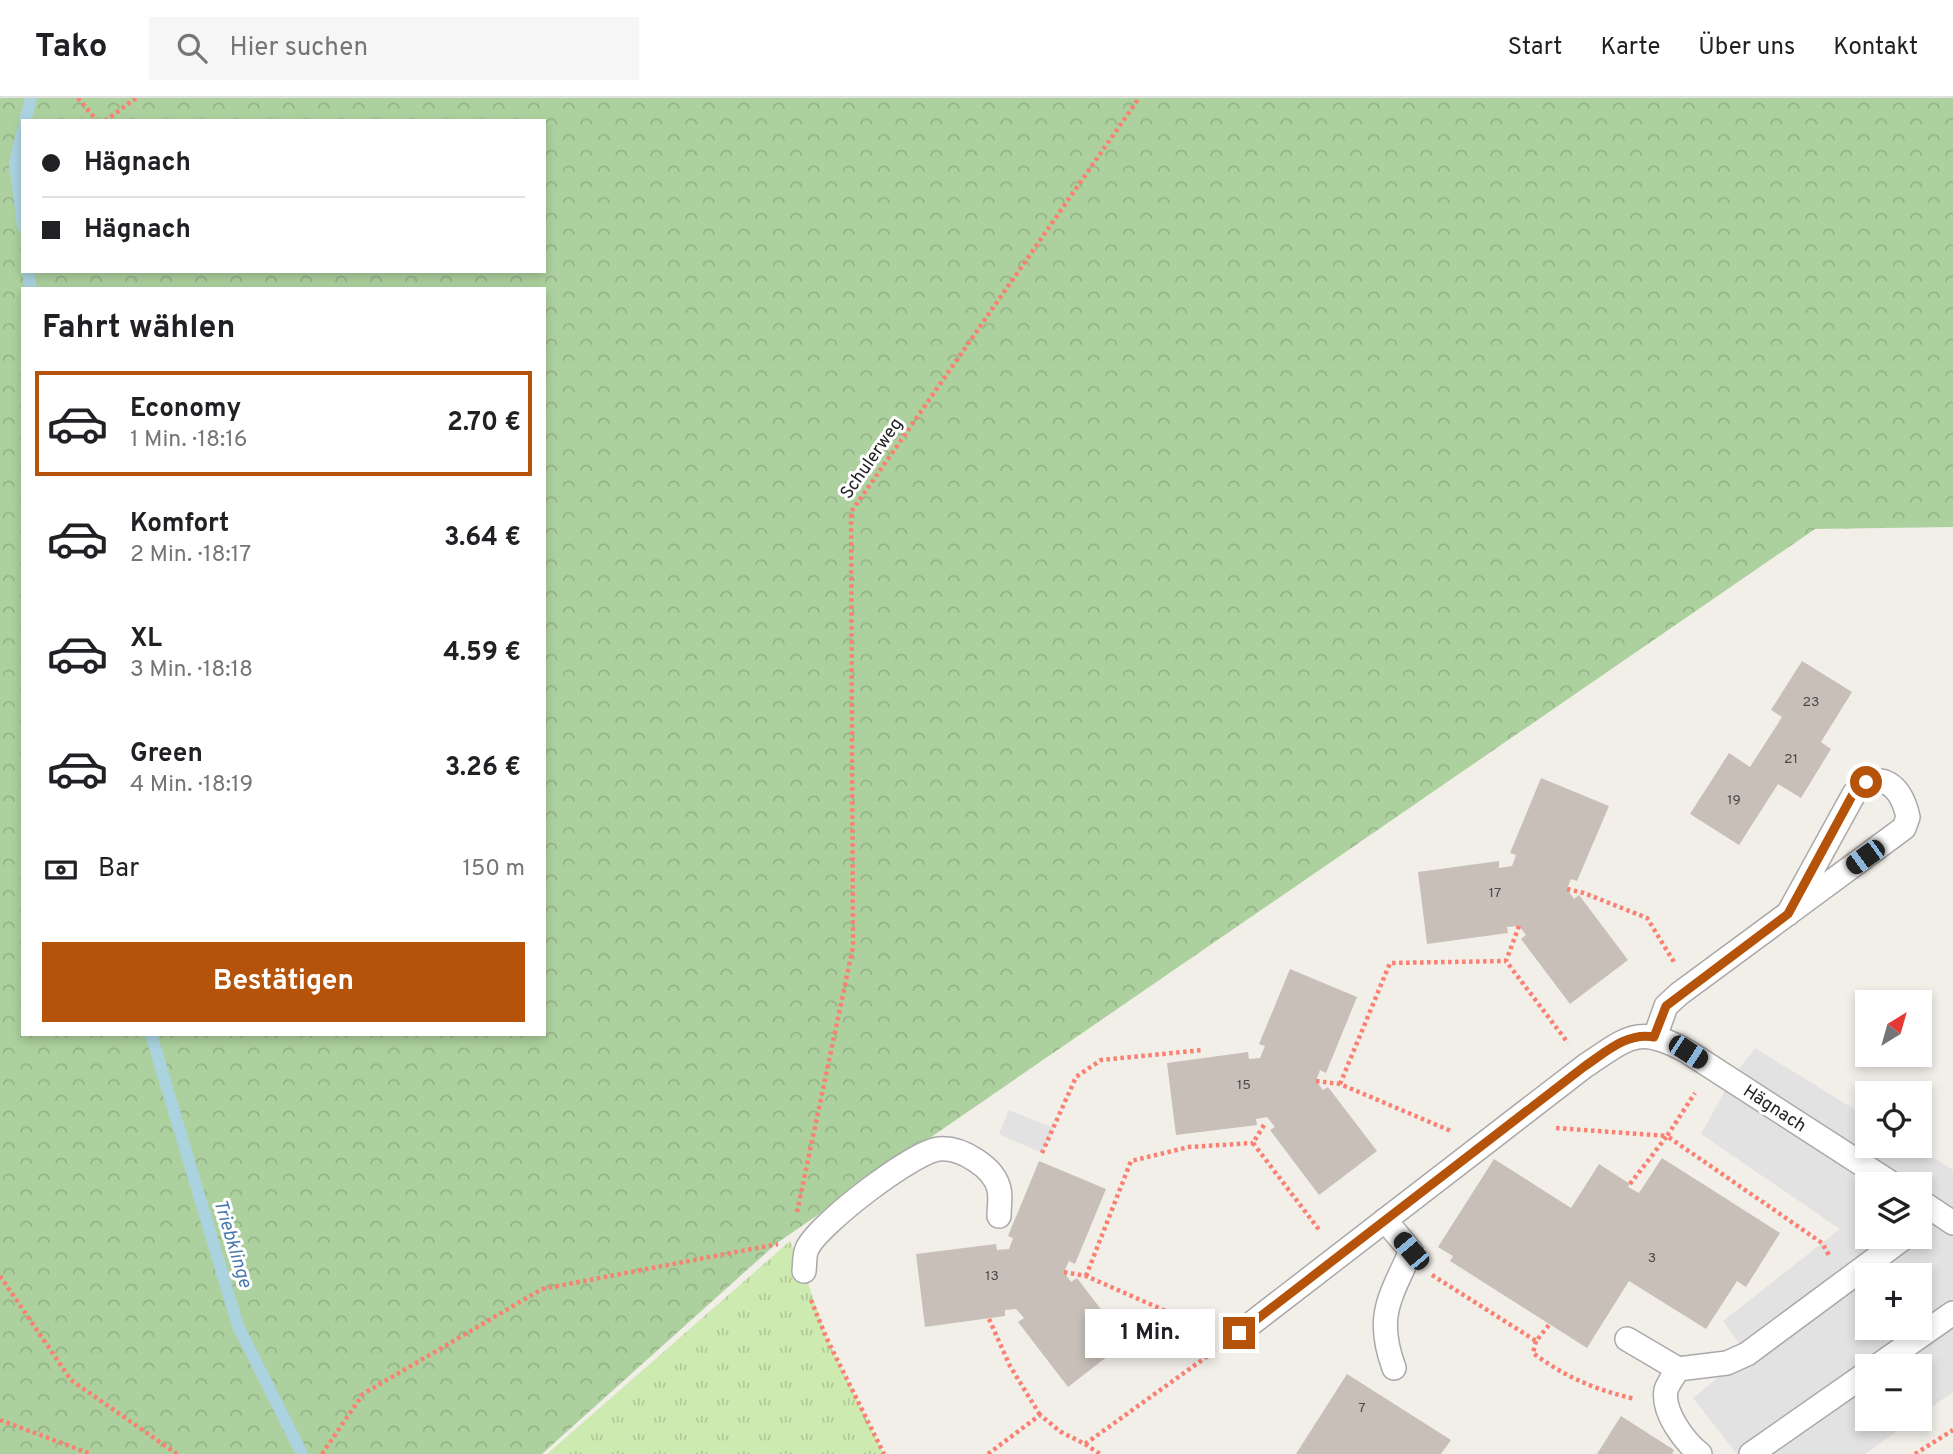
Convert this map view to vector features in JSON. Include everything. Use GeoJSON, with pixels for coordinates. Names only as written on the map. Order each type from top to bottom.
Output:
{"type":"FeatureCollection","features":[{"type":"Feature","properties":{"kind":"lane"},"geometry":{"type":"LineString","coordinates":[[1233,1338],[1585,1066],[1623,1041],[1642,1035],[1654,1037],[1666,1006],[1903,828],[1908,817],[1899,792],[1878,780],[1866,782],[1853,794],[1788,914]]}},
{"type":"Feature","properties":{"kind":"lane","name":"Hägnach"},"geometry":{"type":"LineString","coordinates":[[1654,1037],[1663,1038],[1874,1172]]}},
{"type":"Feature","properties":{"kind":"lane"},"geometry":{"type":"LineString","coordinates":[[804,1271],[806,1250],[835,1215],[917,1158],[938,1149],[962,1152],[982,1165],[999,1187],[999,1216]]}},
{"type":"Feature","properties":{"kind":"lane"},"geometry":{"type":"LineString","coordinates":[[1385,1220],[1411,1251],[1385,1309],[1384,1341],[1394,1368]]}},
{"type":"Feature","properties":{"kind":"lane"},"geometry":{"type":"LineString","coordinates":[[1627,1339],[1678,1370],[1727,1363],[1747,1354],[1889,1249]]}},
{"type":"Feature","properties":{"kind":"lane"},"geometry":{"type":"LineString","coordinates":[[1895,1354],[1953,1313]]}},
{"type":"Feature","properties":{"kind":"lane"},"geometry":{"type":"LineString","coordinates":[[1678,1370],[1667,1388],[1666,1406],[1689,1446],[1700,1454]]}},
{"type":"Feature","properties":{"kind":"lane"},"geometry":{"type":"LineString","coordinates":[[1751,1454],[1855,1381]]}},
{"type":"Feature","properties":{"kind":"path"},"geometry":{"type":"LineString","coordinates":[[78,98],[95,119]]}},
{"type":"Feature","properties":{"kind":"path"},"geometry":{"type":"LineString","coordinates":[[108,119],[136,98]]}},
{"type":"Feature","properties":{"kind":"path","name":"Schulerweg"},"geometry":{"type":"LineString","coordinates":[[853,947],[851,512],[1139,98]]}},
{"type":"Feature","properties":{"kind":"path"},"geometry":{"type":"LineString","coordinates":[[1567,889],[1647,918],[1689,987]]}},
{"type":"Feature","properties":{"kind":"path"},"geometry":{"type":"LineString","coordinates":[[1506,961],[1519,926]]}},
{"type":"Feature","properties":{"kind":"path"},"geometry":{"type":"LineString","coordinates":[[1506,961],[1585,1066]]}},
{"type":"Feature","properties":{"kind":"path"},"geometry":{"type":"LineString","coordinates":[[1340,1084],[1390,962],[1506,961]]}},
{"type":"Feature","properties":{"kind":"path"},"geometry":{"type":"LineString","coordinates":[[1042,1153],[1076,1077],[1101,1060],[1202,1050]]}},
{"type":"Feature","properties":{"kind":"path"},"geometry":{"type":"LineString","coordinates":[[1630,1184],[1667,1136],[1711,1068]]}},
{"type":"Feature","properties":{"kind":"path"},"geometry":{"type":"LineString","coordinates":[[1316,1081],[1340,1084],[1484,1145]]}},
{"type":"Feature","properties":{"kind":"path"},"geometry":{"type":"LineString","coordinates":[[1509,1124],[1667,1136],[1822,1243],[1846,1281]]}},
{"type":"Feature","properties":{"kind":"path"},"geometry":{"type":"LineString","coordinates":[[1253,1143],[1264,1125]]}},
{"type":"Feature","properties":{"kind":"path"},"geometry":{"type":"LineString","coordinates":[[1253,1143],[1339,1257]]}},
{"type":"Feature","properties":{"kind":"path"},"geometry":{"type":"LineString","coordinates":[[1086,1276],[1131,1161],[1189,1147],[1253,1143]]}},
{"type":"Feature","properties":{"kind":"path"},"geometry":{"type":"LineString","coordinates":[[322,1454],[363,1394],[542,1289],[790,1241]]}},
{"type":"Feature","properties":{"kind":"path"},"geometry":{"type":"LineString","coordinates":[[1411,1251],[1430,1273],[1536,1341]]}},
{"type":"Feature","properties":{"kind":"path"},"geometry":{"type":"LineString","coordinates":[[1064,1272],[1086,1276],[1233,1338]]}},
{"type":"Feature","properties":{"kind":"path"},"geometry":{"type":"LineString","coordinates":[[0,1276],[71,1380],[177,1454]]}},
{"type":"Feature","properties":{"kind":"path"},"geometry":{"type":"LineString","coordinates":[[989,1319],[1010,1366],[1041,1415],[1061,1432],[1100,1454]]}},
{"type":"Feature","properties":{"kind":"path"},"geometry":{"type":"LineString","coordinates":[[1549,1325],[1536,1341],[1533,1353],[1554,1369],[1586,1385],[1666,1406]]}},
{"type":"Feature","properties":{"kind":"path"},"geometry":{"type":"LineString","coordinates":[[1085,1444],[1233,1338]]}},
{"type":"Feature","properties":{"kind":"path"},"geometry":{"type":"LineString","coordinates":[[988,1454],[1041,1415]]}},
{"type":"Feature","properties":{"kind":"path"},"geometry":{"type":"LineString","coordinates":[[0,1420],[91,1454]]}},
{"type":"Feature","properties":{"kind":"path"},"geometry":{"type":"LineString","coordinates":[[1915,1454],[1953,1430]]}},
{"type":"Feature","properties":{"kind":"green space"},"geometry":{"type":"Polygon","coordinates":[[[0,98],[1953,98],[1953,527],[1815,529],[777,1243],[542,1454],[0,1454],[0,98]]]}},
{"type":"Feature","properties":{"kind":"green space"},"geometry":{"type":"Polygon","coordinates":[[[790,1241],[804,1271],[826,1337],[884,1454],[547,1454],[790,1241]]]}},
{"type":"Feature","properties":{"kind":"shaded area"},"geometry":{"type":"Polygon","coordinates":[[[1755,1048],[1855,1110],[1855,1158],[1932,1157],[1953,1170],[1953,1392],[1932,1407],[1932,1354],[1855,1354],[1855,1431],[1897,1431],[1865,1454],[1737,1454],[1693,1398],[1747,1354],[1723,1321],[1840,1229],[1701,1134],[1731,1080],[1755,1048]]]}},
{"type":"Feature","properties":{"kind":"shaded area"},"geometry":{"type":"Polygon","coordinates":[[[1009,1110],[1053,1128],[1042,1153],[999,1134],[1009,1110]]]}},
{"type":"Feature","properties":{"kind":"building"},"geometry":{"type":"Polygon","coordinates":[[[1802,661],[1852,692],[1821,742],[1831,749],[1801,798],[1778,784],[1739,845],[1690,814],[1729,753],[1750,767],[1782,717],[1771,710],[1802,661]]]}},
{"type":"Feature","properties":{"kind":"building"},"geometry":{"type":"Polygon","coordinates":[[[1541,778],[1609,806],[1577,881],[1571,879],[1567,889],[1574,899],[1579,895],[1628,960],[1570,1004],[1521,939],[1526,935],[1519,926],[1507,927],[1508,933],[1427,944],[1418,872],[1499,861],[1499,868],[1512,866],[1516,855],[1510,853],[1541,778]]]}},
{"type":"Feature","properties":{"kind":"building"},"geometry":{"type":"Polygon","coordinates":[[[1290,969],[1357,997],[1326,1073],[1320,1070],[1316,1081],[1323,1090],[1328,1087],[1377,1151],[1319,1195],[1270,1130],[1275,1127],[1267,1117],[1256,1119],[1257,1125],[1176,1135],[1167,1063],[1248,1052],[1249,1059],[1260,1058],[1265,1046],[1259,1044],[1290,969]]]}},
{"type":"Feature","properties":{"kind":"building"},"geometry":{"type":"Polygon","coordinates":[[[1662,1158],[1780,1233],[1746,1287],[1737,1281],[1706,1329],[1629,1281],[1587,1348],[1450,1261],[1453,1256],[1438,1247],[1494,1159],[1571,1208],[1599,1164],[1639,1193],[1662,1158]]]}},
{"type":"Feature","properties":{"kind":"building"},"geometry":{"type":"Polygon","coordinates":[[[1039,1161],[1106,1189],[1075,1264],[1069,1261],[1064,1272],[1071,1282],[1077,1278],[1126,1342],[1068,1387],[1018,1322],[1024,1318],[1016,1309],[1005,1310],[1005,1316],[925,1327],[916,1254],[996,1244],[997,1250],[1009,1249],[1013,1238],[1008,1236],[1039,1161]]]}},
{"type":"Feature","properties":{"kind":"building"},"geometry":{"type":"Polygon","coordinates":[[[1347,1374],[1451,1440],[1441,1454],[1296,1454],[1347,1374]]]}},
{"type":"Feature","properties":{"kind":"building"},"geometry":{"type":"Polygon","coordinates":[[[1621,1416],[1674,1450],[1672,1454],[1597,1454],[1621,1416]]]}},
{"type":"Feature","properties":{"kind":"waterway","name":"Triebklinge"},"geometry":{"type":"LineString","coordinates":[[26,119],[31,98]]}},
{"type":"Feature","properties":{"kind":"waterway","name":"Triebklinge"},"geometry":{"type":"LineString","coordinates":[[21,138],[15,163],[21,210]]}},
{"type":"Feature","properties":{"kind":"waterway","name":"Triebklinge"},"geometry":{"type":"LineString","coordinates":[[28,273],[31,287]]}},
{"type":"Feature","properties":{"kind":"waterway","name":"Triebklinge"},"geometry":{"type":"LineString","coordinates":[[152,1036],[238,1326],[302,1454]]}},
{"type":"Feature","properties":{"kind":"route"},"geometry":{"type":"LineString","coordinates":[[1239,1333],[1585,1066],[1623,1041],[1642,1035],[1654,1037],[1666,1006],[1679,994],[1788,914],[1853,794],[1866,782]]}}]}
